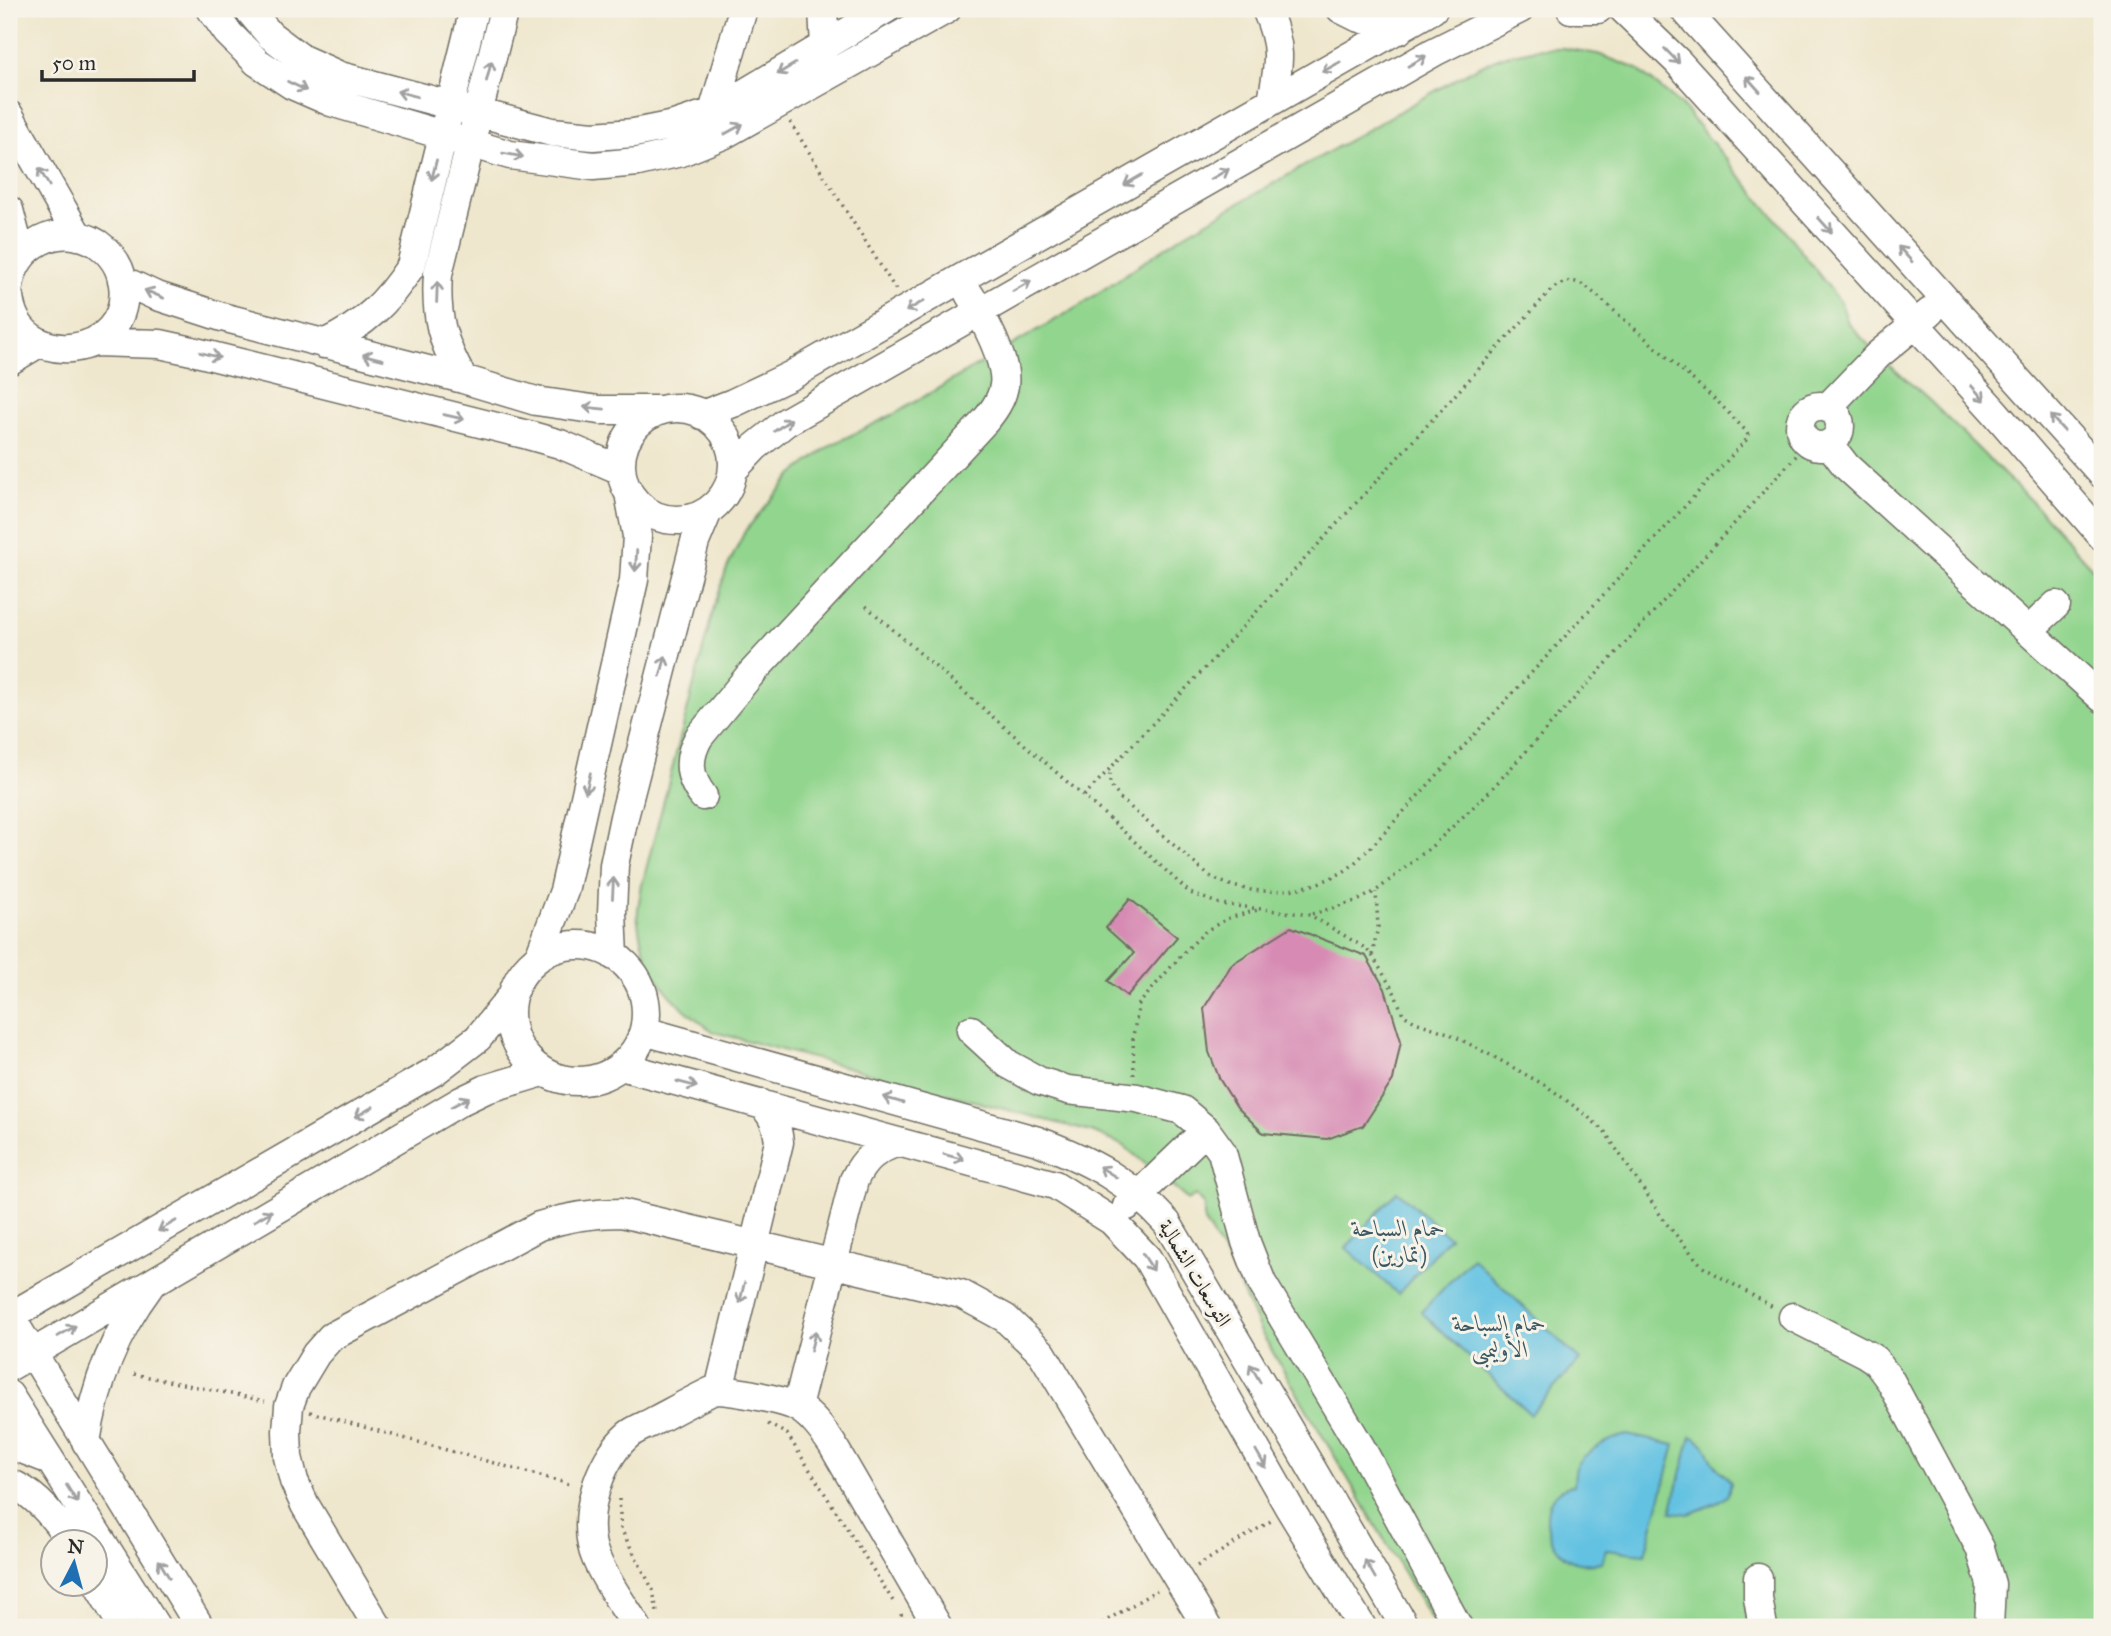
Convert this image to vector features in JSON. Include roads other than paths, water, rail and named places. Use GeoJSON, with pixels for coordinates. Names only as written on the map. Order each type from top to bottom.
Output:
{"type":"FeatureCollection","features":[{"type":"Feature","properties":{"kind":"street"},"geometry":{"type":"LineString","coordinates":[[211,9],[227,32],[257,62],[292,85],[331,102],[510,155],[593,166],[638,162],[681,152],[723,135],[947,9]]}},
{"type":"Feature","properties":{"kind":"street"},"geometry":{"type":"LineString","coordinates":[[248,9],[270,35],[302,59],[340,76],[552,132],[593,136],[634,134],[713,112],[886,9]]}},
{"type":"Feature","properties":{"kind":"street"},"geometry":{"type":"LineString","coordinates":[[324,344],[351,331],[375,313],[395,291],[411,266],[474,9]]}},
{"type":"Feature","properties":{"kind":"street"},"geometry":{"type":"LineString","coordinates":[[463,379],[449,355],[440,329],[436,302],[438,274],[504,9]]}},
{"type":"Feature","properties":{"kind":"street"},"geometry":{"type":"LineString","coordinates":[[713,112],[743,9]]}},
{"type":"Feature","properties":{"kind":"street"},"geometry":{"type":"LineString","coordinates":[[823,9],[825,46]]}},
{"type":"Feature","properties":{"kind":"street"},"geometry":{"type":"LineString","coordinates":[[1266,9],[1276,32],[1279,66],[1272,100]]}},
{"type":"Feature","properties":{"kind":"street"},"geometry":{"type":"LineString","coordinates":[[1341,9],[1399,30]]}},
{"type":"Feature","properties":{"kind":"street"},"geometry":{"type":"LineString","coordinates":[[702,415],[773,385],[960,281],[1433,9]]}},
{"type":"Feature","properties":{"kind":"street"},"geometry":{"type":"LineString","coordinates":[[614,956],[614,865],[695,542],[708,511],[724,493],[733,471],[755,447],[786,422],[980,310],[1434,52],[1520,9]]}},
{"type":"Feature","properties":{"kind":"street"},"geometry":{"type":"LineString","coordinates":[[1571,9],[1598,9]]}},
{"type":"Feature","properties":{"kind":"street"},"geometry":{"type":"LineString","coordinates":[[1623,9],[1687,72],[1994,411],[2102,537]]}},
{"type":"Feature","properties":{"kind":"street"},"geometry":{"type":"LineString","coordinates":[[1684,9],[2102,474]]}},
{"type":"Feature","properties":{"kind":"street"},"geometry":{"type":"LineString","coordinates":[[9,115],[78,236]]}},
{"type":"Feature","properties":{"kind":"street"},"geometry":{"type":"LineString","coordinates":[[9,210],[21,256]]}},
{"type":"Feature","properties":{"kind":"street"},"geometry":{"type":"LineString","coordinates":[[9,287],[14,267],[21,256],[37,242],[47,238],[67,234],[78,236],[107,251],[122,280],[122,304],[118,316],[104,335],[94,342]]}},
{"type":"Feature","properties":{"kind":"street"},"geometry":{"type":"LineString","coordinates":[[122,280],[187,307],[463,379],[536,401],[599,410],[689,410],[716,424],[726,438],[732,454],[733,471]]}},
{"type":"Feature","properties":{"kind":"street"},"geometry":{"type":"LineString","coordinates":[[703,796],[696,788],[690,767],[694,746],[699,737],[947,446],[995,410],[1004,389],[1002,360],[980,310],[960,281]]}},
{"type":"Feature","properties":{"kind":"street"},"geometry":{"type":"LineString","coordinates":[[1944,298],[1916,325],[1878,355],[1832,413],[1839,423],[1838,436],[1818,443],[1839,459],[2102,698]]}},
{"type":"Feature","properties":{"kind":"street"},"geometry":{"type":"LineString","coordinates":[[10,310],[28,336],[39,343],[66,349],[94,342],[160,344],[528,435],[560,444],[625,481],[643,509],[656,516],[674,520],[692,519],[708,511]]}},
{"type":"Feature","properties":{"kind":"street"},"geometry":{"type":"LineString","coordinates":[[9,361],[39,343]]}},
{"type":"Feature","properties":{"kind":"street"},"geometry":{"type":"LineString","coordinates":[[200,1627],[86,1442],[21,1360],[10,1317],[435,1071],[478,1038],[512,996],[523,974],[539,957],[564,891],[634,580],[637,537],[621,454],[626,439],[636,426],[662,410]]}},
{"type":"Feature","properties":{"kind":"street"},"geometry":{"type":"LineString","coordinates":[[2028,631],[2056,605]]}},
{"type":"Feature","properties":{"kind":"street"},"geometry":{"type":"LineString","coordinates":[[512,996],[509,1011],[519,1048],[530,1062],[543,1072],[559,1079],[583,1081],[607,1075],[631,1056],[644,1031],[646,1009],[641,988],[625,964],[600,949],[569,946],[539,957]]}},
{"type":"Feature","properties":{"kind":"street"},"geometry":{"type":"LineString","coordinates":[[971,1030],[1008,1064],[1039,1081],[1068,1090],[1137,1098],[1182,1110],[1206,1130],[1222,1152],[1246,1242],[1262,1283],[1360,1446],[1458,1627]]}},
{"type":"Feature","properties":{"kind":"street","name":"التوسعات الشمالية"},"geometry":{"type":"LineString","coordinates":[[644,1031],[1038,1141],[1111,1173],[1139,1194],[1167,1223],[1405,1627]]}},
{"type":"Feature","properties":{"kind":"street"},"geometry":{"type":"LineString","coordinates":[[621,1066],[1055,1185],[1112,1221],[1147,1258],[1290,1509],[1362,1627]]}},
{"type":"Feature","properties":{"kind":"street"},"geometry":{"type":"LineString","coordinates":[[21,1360],[461,1101],[486,1089],[543,1072]]}},
{"type":"Feature","properties":{"kind":"street"},"geometry":{"type":"LineString","coordinates":[[719,1390],[779,1142],[775,1121],[762,1104]]}},
{"type":"Feature","properties":{"kind":"street"},"geometry":{"type":"LineString","coordinates":[[1112,1221],[1206,1130]]}},
{"type":"Feature","properties":{"kind":"street"},"geometry":{"type":"LineString","coordinates":[[797,1407],[854,1180],[871,1155],[884,1146],[898,1142]]}},
{"type":"Feature","properties":{"kind":"street"},"geometry":{"type":"LineString","coordinates":[[378,1627],[305,1505],[288,1457],[289,1406],[305,1370],[331,1337],[539,1226],[565,1217],[593,1213],[621,1213],[753,1243],[961,1294],[984,1305],[1025,1334],[1042,1353],[1207,1627]]}},
{"type":"Feature","properties":{"kind":"street"},"geometry":{"type":"LineString","coordinates":[[86,1442],[96,1392],[109,1356],[125,1322],[153,1280]]}},
{"type":"Feature","properties":{"kind":"street"},"geometry":{"type":"LineString","coordinates":[[1793,1317],[1866,1354],[1875,1360],[1891,1380],[1980,1548],[1991,1584],[1989,1627]]}},
{"type":"Feature","properties":{"kind":"street"},"geometry":{"type":"LineString","coordinates":[[648,1624],[595,1558],[591,1536],[595,1491],[608,1461],[629,1434],[712,1391],[719,1390],[797,1407],[817,1424],[832,1444],[938,1627]]}},
{"type":"Feature","properties":{"kind":"street"},"geometry":{"type":"LineString","coordinates":[[9,1395],[156,1627]]}},
{"type":"Feature","properties":{"kind":"street"},"geometry":{"type":"LineString","coordinates":[[9,1444],[50,1460]]}},
{"type":"Feature","properties":{"kind":"street"},"geometry":{"type":"LineString","coordinates":[[9,1483],[17,1486],[55,1518],[62,1528]]}},
{"type":"Feature","properties":{"kind":"street"},"geometry":{"type":"LineString","coordinates":[[1758,1578],[1763,1627]]}},
{"type":"Feature","properties":{"kind":"street"},"geometry":{"type":"LineString","coordinates":[[106,1598],[123,1627]]}},
{"type":"Feature","properties":{"kind":"water","name":"حمام السباحة (تمارين)"},"geometry":{"type":"Polygon","coordinates":[[[1397,1191],[1449,1237],[1398,1294],[1346,1248],[1397,1191]]]}},
{"type":"Feature","properties":{"kind":"water","name":"حمام السباحة الأوليمبى"},"geometry":{"type":"Polygon","coordinates":[[[1472,1258],[1580,1360],[1530,1414],[1421,1312],[1472,1258]]]}},
{"type":"Feature","properties":{"kind":"water"},"geometry":{"type":"Polygon","coordinates":[[[1627,1435],[1675,1445],[1645,1554],[1606,1550],[1602,1562],[1575,1562],[1564,1556],[1555,1546],[1547,1522],[1548,1509],[1561,1490],[1574,1485],[1575,1470],[1585,1456],[1606,1442],[1627,1435]]]}},
{"type":"Feature","properties":{"kind":"water"},"geometry":{"type":"Polygon","coordinates":[[[1691,1436],[1705,1445],[1718,1468],[1731,1483],[1727,1496],[1719,1502],[1689,1514],[1671,1512],[1691,1436]]]}}]}
